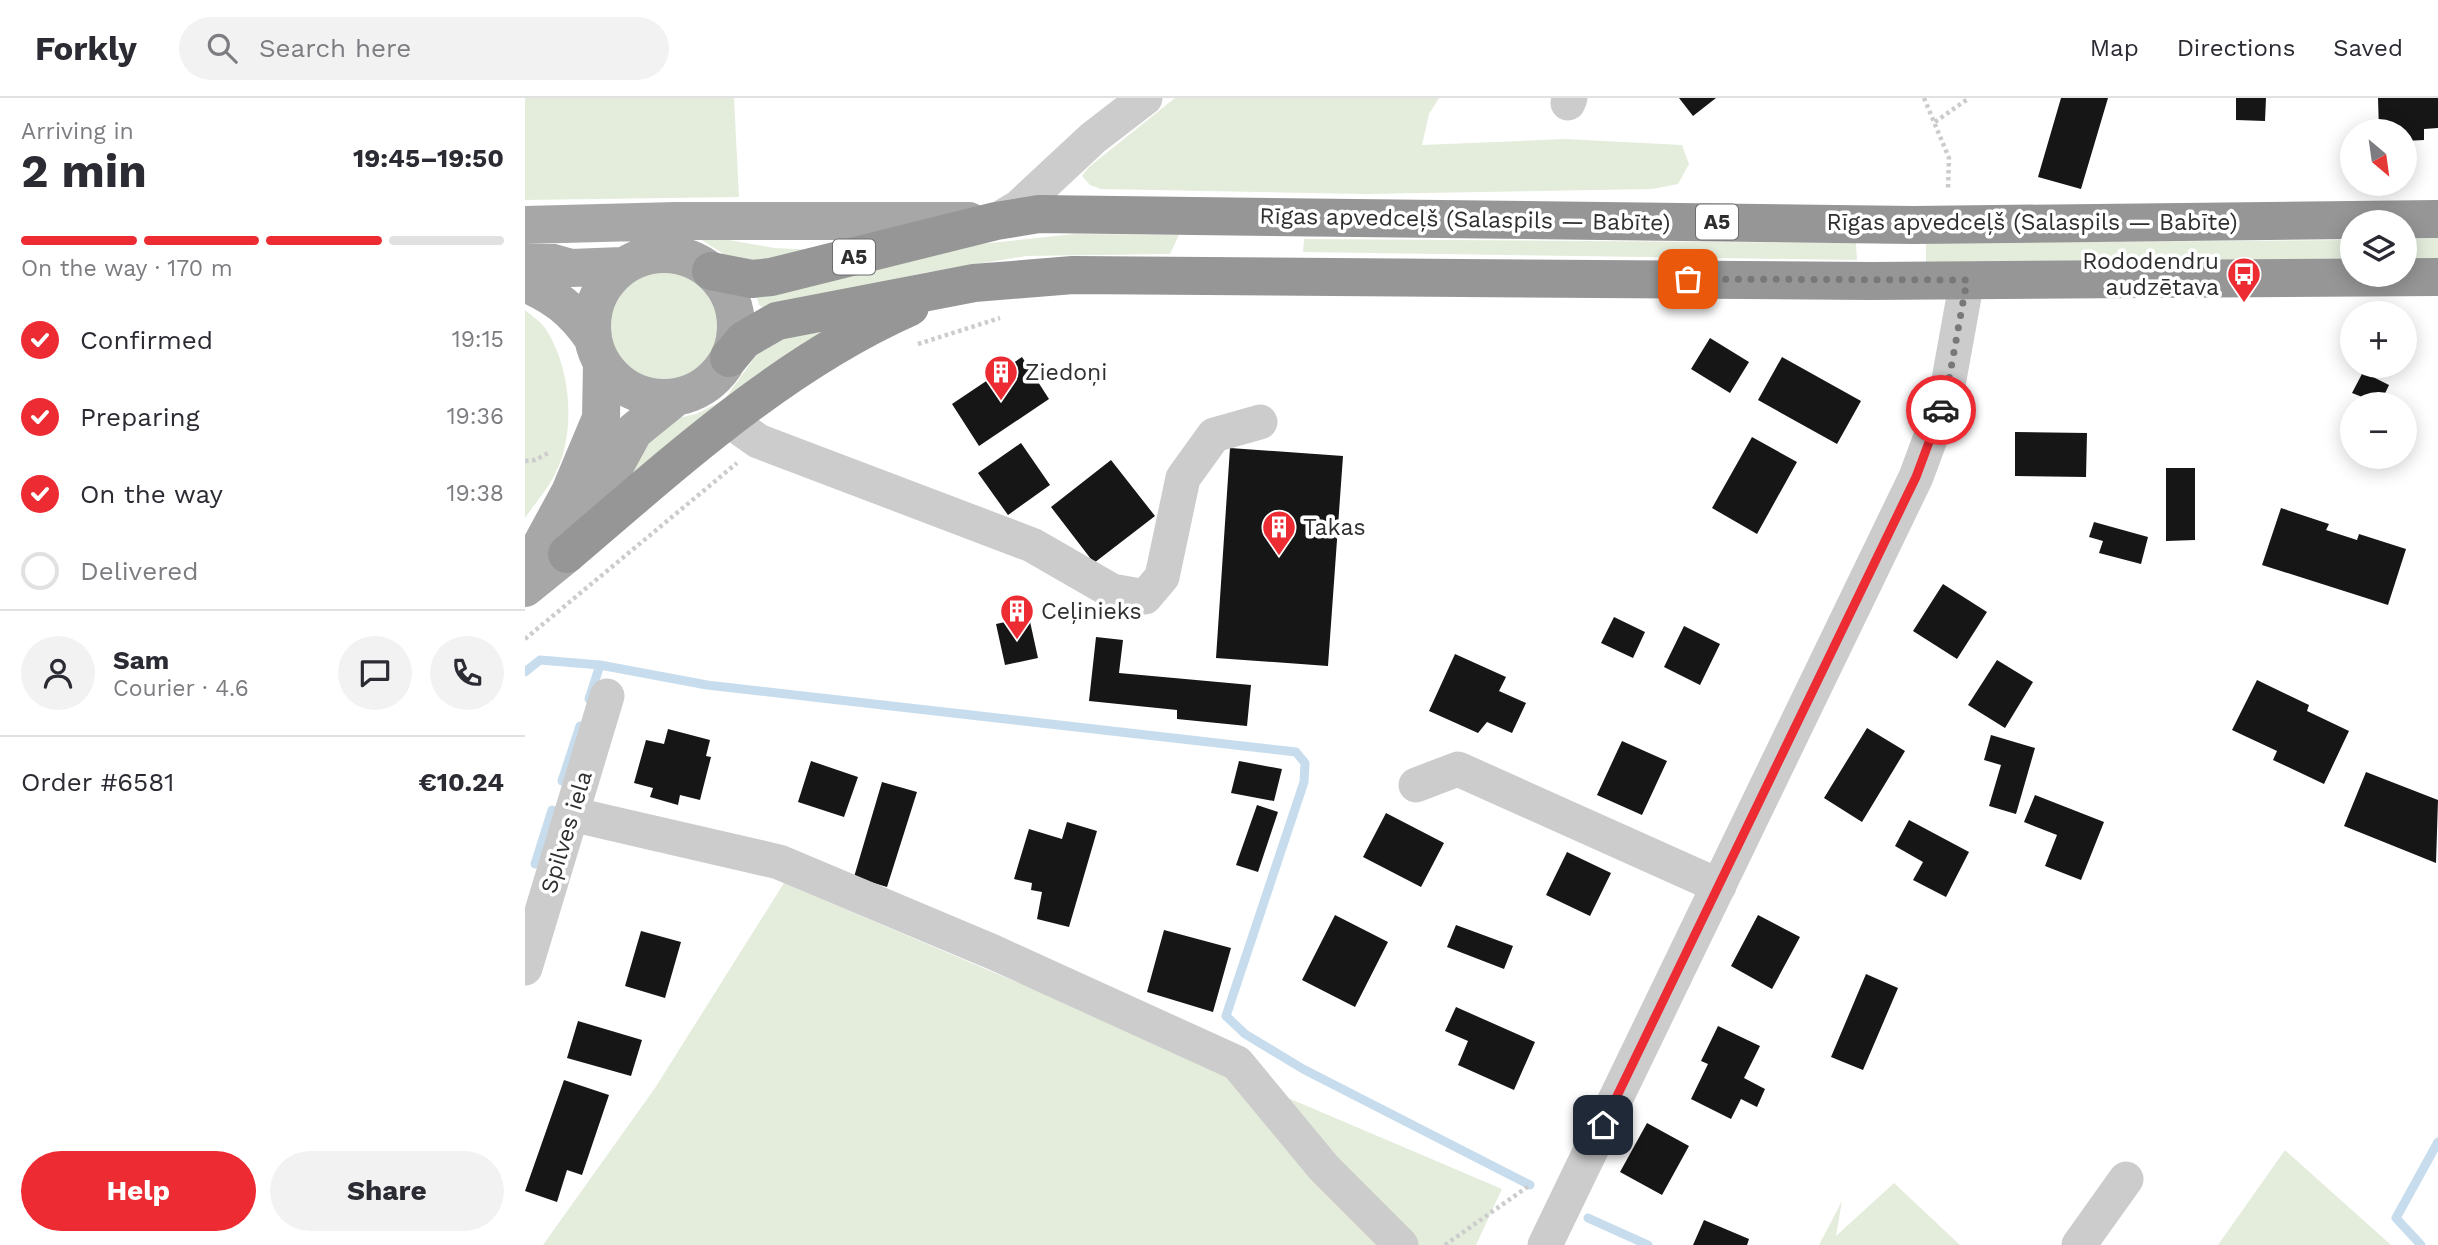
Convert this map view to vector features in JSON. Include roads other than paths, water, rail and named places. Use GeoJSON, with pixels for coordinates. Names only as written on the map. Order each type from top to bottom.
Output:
{"type":"FeatureCollection","features":[{"type":"Feature","properties":{"kind":"highway","name":"Rīgas apvedceļš (Salaspils — Babīte)"},"geometry":{"type":"LineString","coordinates":[[711,271],[752,279],[771,277],[996,221],[1039,214],[1915,225],[2438,219]]}},
{"type":"Feature","properties":{"kind":"highway","name":"A5"},"geometry":{"type":"LineString","coordinates":[[729,358],[744,340],[777,321],[974,283],[1073,275],[1967,280],[2438,277]]}},
{"type":"Feature","properties":{"kind":"highway"},"geometry":{"type":"LineString","coordinates":[[567,554],[744,431],[798,368],[841,341],[905,309],[974,283]]}},
{"type":"Feature","properties":{"kind":"main road","name":"A5"},"geometry":{"type":"LineString","coordinates":[[525,225],[676,221],[996,221]]}},
{"type":"Feature","properties":{"kind":"main road"},"geometry":{"type":"LineString","coordinates":[[525,575],[570,492],[601,418],[592,317],[597,297],[607,280],[622,266],[639,257],[658,253],[695,260],[711,271],[724,285],[733,302],[737,321],[729,358],[707,384],[676,397],[654,411],[634,431],[567,554],[525,588]]}},
{"type":"Feature","properties":{"kind":"main road"},"geometry":{"type":"LineString","coordinates":[[525,255],[571,268],[622,266]]}},
{"type":"Feature","properties":{"kind":"main road"},"geometry":{"type":"LineString","coordinates":[[525,283],[558,299],[574,312],[597,350],[626,388],[659,398],[676,397]]}},
{"type":"Feature","properties":{"kind":"street"},"geometry":{"type":"LineString","coordinates":[[996,221],[1036,192],[1093,138],[1145,98]]}},
{"type":"Feature","properties":{"kind":"street"},"geometry":{"type":"LineString","coordinates":[[1545,1245],[1916,477],[1946,396],[1967,280]]}},
{"type":"Feature","properties":{"kind":"street"},"geometry":{"type":"LineString","coordinates":[[744,431],[1032,545],[1112,591],[1145,597],[1162,578],[1183,478],[1214,435],[1260,422]]}},
{"type":"Feature","properties":{"kind":"street","name":"Spilves iela"},"geometry":{"type":"LineString","coordinates":[[525,968],[607,696]]}},
{"type":"Feature","properties":{"kind":"street"},"geometry":{"type":"LineString","coordinates":[[1416,785],[1458,769],[1719,886]]}},
{"type":"Feature","properties":{"kind":"street"},"geometry":{"type":"LineString","coordinates":[[571,814],[779,862],[993,952],[1237,1063],[1324,1168],[1401,1245]]}},
{"type":"Feature","properties":{"kind":"street"},"geometry":{"type":"LineString","coordinates":[[2079,1245],[2126,1179]]}},
{"type":"Feature","properties":{"kind":"waterway"},"geometry":{"type":"LineString","coordinates":[[525,672],[540,660],[600,665],[707,685],[1296,752],[1305,763],[1304,782],[1226,1016],[1245,1034],[1303,1069],[1530,1185]]}},
{"type":"Feature","properties":{"kind":"waterway"},"geometry":{"type":"LineString","coordinates":[[589,699],[600,665]]}},
{"type":"Feature","properties":{"kind":"waterway"},"geometry":{"type":"LineString","coordinates":[[562,781],[580,726]]}},
{"type":"Feature","properties":{"kind":"waterway"},"geometry":{"type":"LineString","coordinates":[[535,864],[552,810]]}},
{"type":"Feature","properties":{"kind":"waterway"},"geometry":{"type":"LineString","coordinates":[[2421,1245],[2396,1218],[2438,1142]]}},
{"type":"Feature","properties":{"kind":"waterway"},"geometry":{"type":"LineString","coordinates":[[1588,1218],[1648,1245]]}},
{"type":"Feature","properties":{"kind":"place","name":"Rododendru audzētava"},"geometry":{"type":"Point","coordinates":[2244,304]}},
{"type":"Feature","properties":{"kind":"place","name":"Ziedoņi"},"geometry":{"type":"Point","coordinates":[1001,402]}},
{"type":"Feature","properties":{"kind":"place","name":"Takas"},"geometry":{"type":"Point","coordinates":[1279,557]}},
{"type":"Feature","properties":{"kind":"place","name":"Ceļinieks"},"geometry":{"type":"Point","coordinates":[1017,641]}}]}
